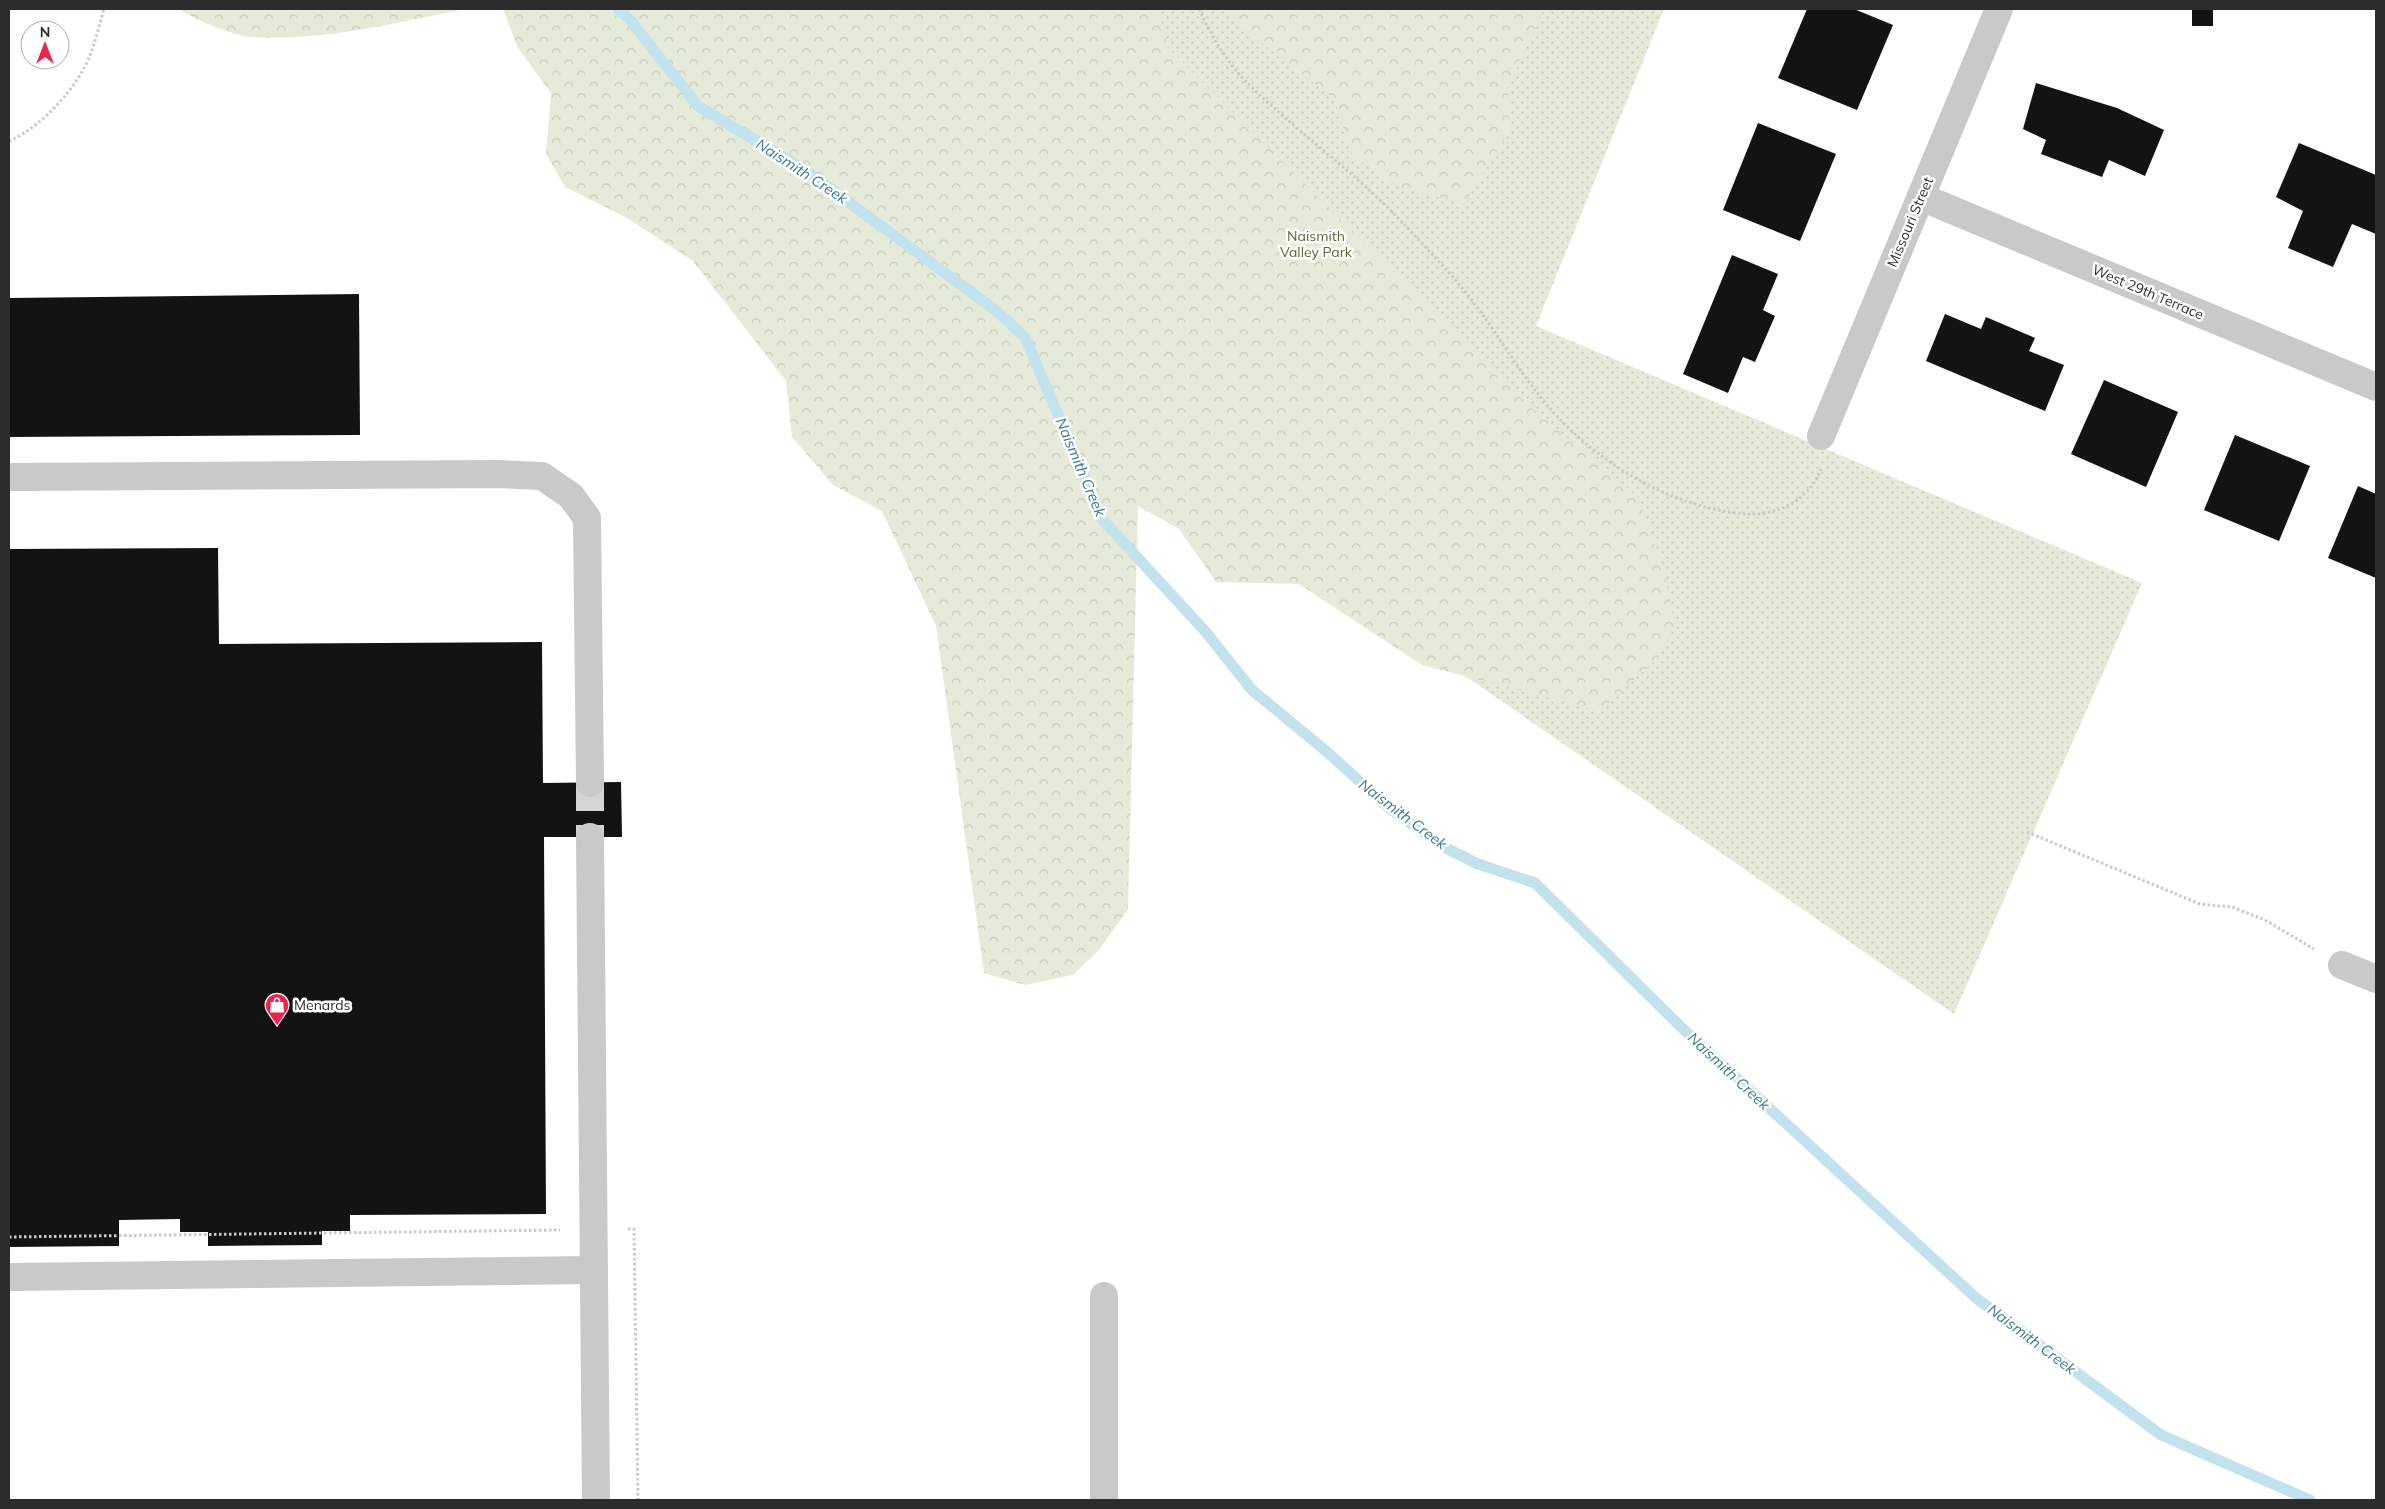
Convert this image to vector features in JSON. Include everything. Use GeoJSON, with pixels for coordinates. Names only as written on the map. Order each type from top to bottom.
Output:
{"type":"FeatureCollection","features":[{"type":"Feature","properties":{"kind":"street","name":"Missouri Street"},"geometry":{"type":"LineString","coordinates":[[1821,436],[1999,9]]}},
{"type":"Feature","properties":{"kind":"street","name":"West 29th Terrace"},"geometry":{"type":"LineString","coordinates":[[1921,197],[2376,387]]}},
{"type":"Feature","properties":{"kind":"street"},"geometry":{"type":"LineString","coordinates":[[9,477],[498,474],[542,476],[571,496],[587,518],[590,783]]}},
{"type":"Feature","properties":{"kind":"street"},"geometry":{"type":"LineString","coordinates":[[590,837],[596,1500]]}},
{"type":"Feature","properties":{"kind":"street"},"geometry":{"type":"LineString","coordinates":[[2342,965],[2376,979]]}},
{"type":"Feature","properties":{"kind":"street"},"geometry":{"type":"LineString","coordinates":[[9,1276],[594,1270]]}},
{"type":"Feature","properties":{"kind":"street"},"geometry":{"type":"LineString","coordinates":[[1104,1296],[1104,1500]]}},
{"type":"Feature","properties":{"kind":"path"},"geometry":{"type":"LineString","coordinates":[[9,141],[47,116],[70,88],[90,55],[104,9]]}},
{"type":"Feature","properties":{"kind":"path"},"geometry":{"type":"LineString","coordinates":[[1198,9],[1213,38],[1234,69],[1259,94],[1398,218],[1472,301],[1554,413],[1587,445],[1618,466],[1670,496],[1696,506],[1754,514],[1772,512],[1794,504],[1808,491],[1819,474],[1827,454],[1821,436]]}},
{"type":"Feature","properties":{"kind":"path"},"geometry":{"type":"LineString","coordinates":[[2027,832],[2200,904],[2232,907],[2265,920],[2342,965]]}},
{"type":"Feature","properties":{"kind":"green space"},"geometry":{"type":"Polygon","coordinates":[[[179,9],[465,9],[360,30],[280,38],[235,34],[195,18],[179,9]]]}},
{"type":"Feature","properties":{"kind":"green space"},"geometry":{"type":"Polygon","coordinates":[[[503,9],[1159,9],[1168,48],[1527,404],[1638,497],[1663,567],[1675,624],[1659,657],[1600,711],[1422,665],[1299,584],[1216,582],[1179,529],[1138,506],[1128,909],[1099,950],[1073,975],[1025,985],[984,973],[936,626],[882,511],[833,485],[792,437],[786,381],[693,261],[627,218],[565,187],[546,154],[551,93],[518,48],[503,9]]]}},
{"type":"Feature","properties":{"kind":"green space","name":"Naismith Valley Park"},"geometry":{"type":"Polygon","coordinates":[[[1080,9],[1664,9],[1536,326],[2142,583],[1954,1014],[1082,411],[1080,9]]]}},
{"type":"Feature","properties":{"kind":"green space"},"geometry":{"type":"Polygon","coordinates":[[[1228,9],[1544,9],[1508,87],[1510,130],[1464,204],[1398,187],[1353,156],[1334,99],[1243,28],[1228,9]]]}},
{"type":"Feature","properties":{"kind":"building"},"geometry":{"type":"Polygon","coordinates":[[[1807,9],[1854,9],[1893,25],[1857,110],[1778,78],[1807,9]]]}},
{"type":"Feature","properties":{"kind":"building"},"geometry":{"type":"Polygon","coordinates":[[[2192,9],[2213,9],[2213,26],[2192,26],[2192,9]]]}},
{"type":"Feature","properties":{"kind":"building"},"geometry":{"type":"Polygon","coordinates":[[[2036,83],[2117,108],[2164,130],[2145,176],[2109,160],[2102,177],[2041,154],[2046,140],[2023,129],[2036,83]]]}},
{"type":"Feature","properties":{"kind":"building"},"geometry":{"type":"Polygon","coordinates":[[[1758,123],[1836,154],[1800,241],[1723,210],[1758,123]]]}},
{"type":"Feature","properties":{"kind":"building"},"geometry":{"type":"Polygon","coordinates":[[[2299,143],[2376,175],[2376,234],[2352,224],[2333,267],[2288,248],[2303,211],[2276,197],[2299,143]]]}},
{"type":"Feature","properties":{"kind":"building"},"geometry":{"type":"Polygon","coordinates":[[[1732,255],[1778,274],[1763,310],[1775,316],[1755,362],[1743,357],[1728,393],[1683,374],[1732,255]]]}},
{"type":"Feature","properties":{"kind":"building"},"geometry":{"type":"Polygon","coordinates":[[[359,294],[360,435],[9,437],[9,298],[359,294]]]}},
{"type":"Feature","properties":{"kind":"building"},"geometry":{"type":"Polygon","coordinates":[[[1945,314],[1981,329],[1986,317],[2035,338],[2029,351],[2064,365],[2045,411],[1926,361],[1945,314]]]}},
{"type":"Feature","properties":{"kind":"building"},"geometry":{"type":"Polygon","coordinates":[[[2104,380],[2178,412],[2146,487],[2071,454],[2104,380]]]}},
{"type":"Feature","properties":{"kind":"building"},"geometry":{"type":"Polygon","coordinates":[[[2235,435],[2310,466],[2279,541],[2204,510],[2235,435]]]}},
{"type":"Feature","properties":{"kind":"building"},"geometry":{"type":"Polygon","coordinates":[[[2358,486],[2376,494],[2376,578],[2328,558],[2358,486]]]}},
{"type":"Feature","properties":{"kind":"building","name":"Menards"},"geometry":{"type":"Polygon","coordinates":[[[218,548],[219,644],[542,642],[543,783],[621,782],[622,837],[544,837],[546,1214],[350,1215],[350,1231],[322,1231],[322,1245],[208,1246],[208,1232],[180,1232],[180,1219],[119,1220],[119,1246],[9,1247],[9,549],[218,548]]]}},
{"type":"Feature","properties":{"kind":"waterway","name":"Naismith Creek"},"geometry":{"type":"LineString","coordinates":[[618,9],[630,20],[698,106],[805,170],[994,309],[1025,337],[1102,519],[1205,631],[1252,690],[1326,751],[1389,808],[1444,847],[1478,864],[1535,883],[1681,1027],[1976,1298],[2161,1435],[2310,1500]]}},
{"type":"Feature","properties":{"kind":"tunnel"},"geometry":{"type":"LineString","coordinates":[[590,783],[590,837]]}},
{"type":"Feature","properties":{"kind":"place","name":"Menards"},"geometry":{"type":"Point","coordinates":[277,1026]}}]}
